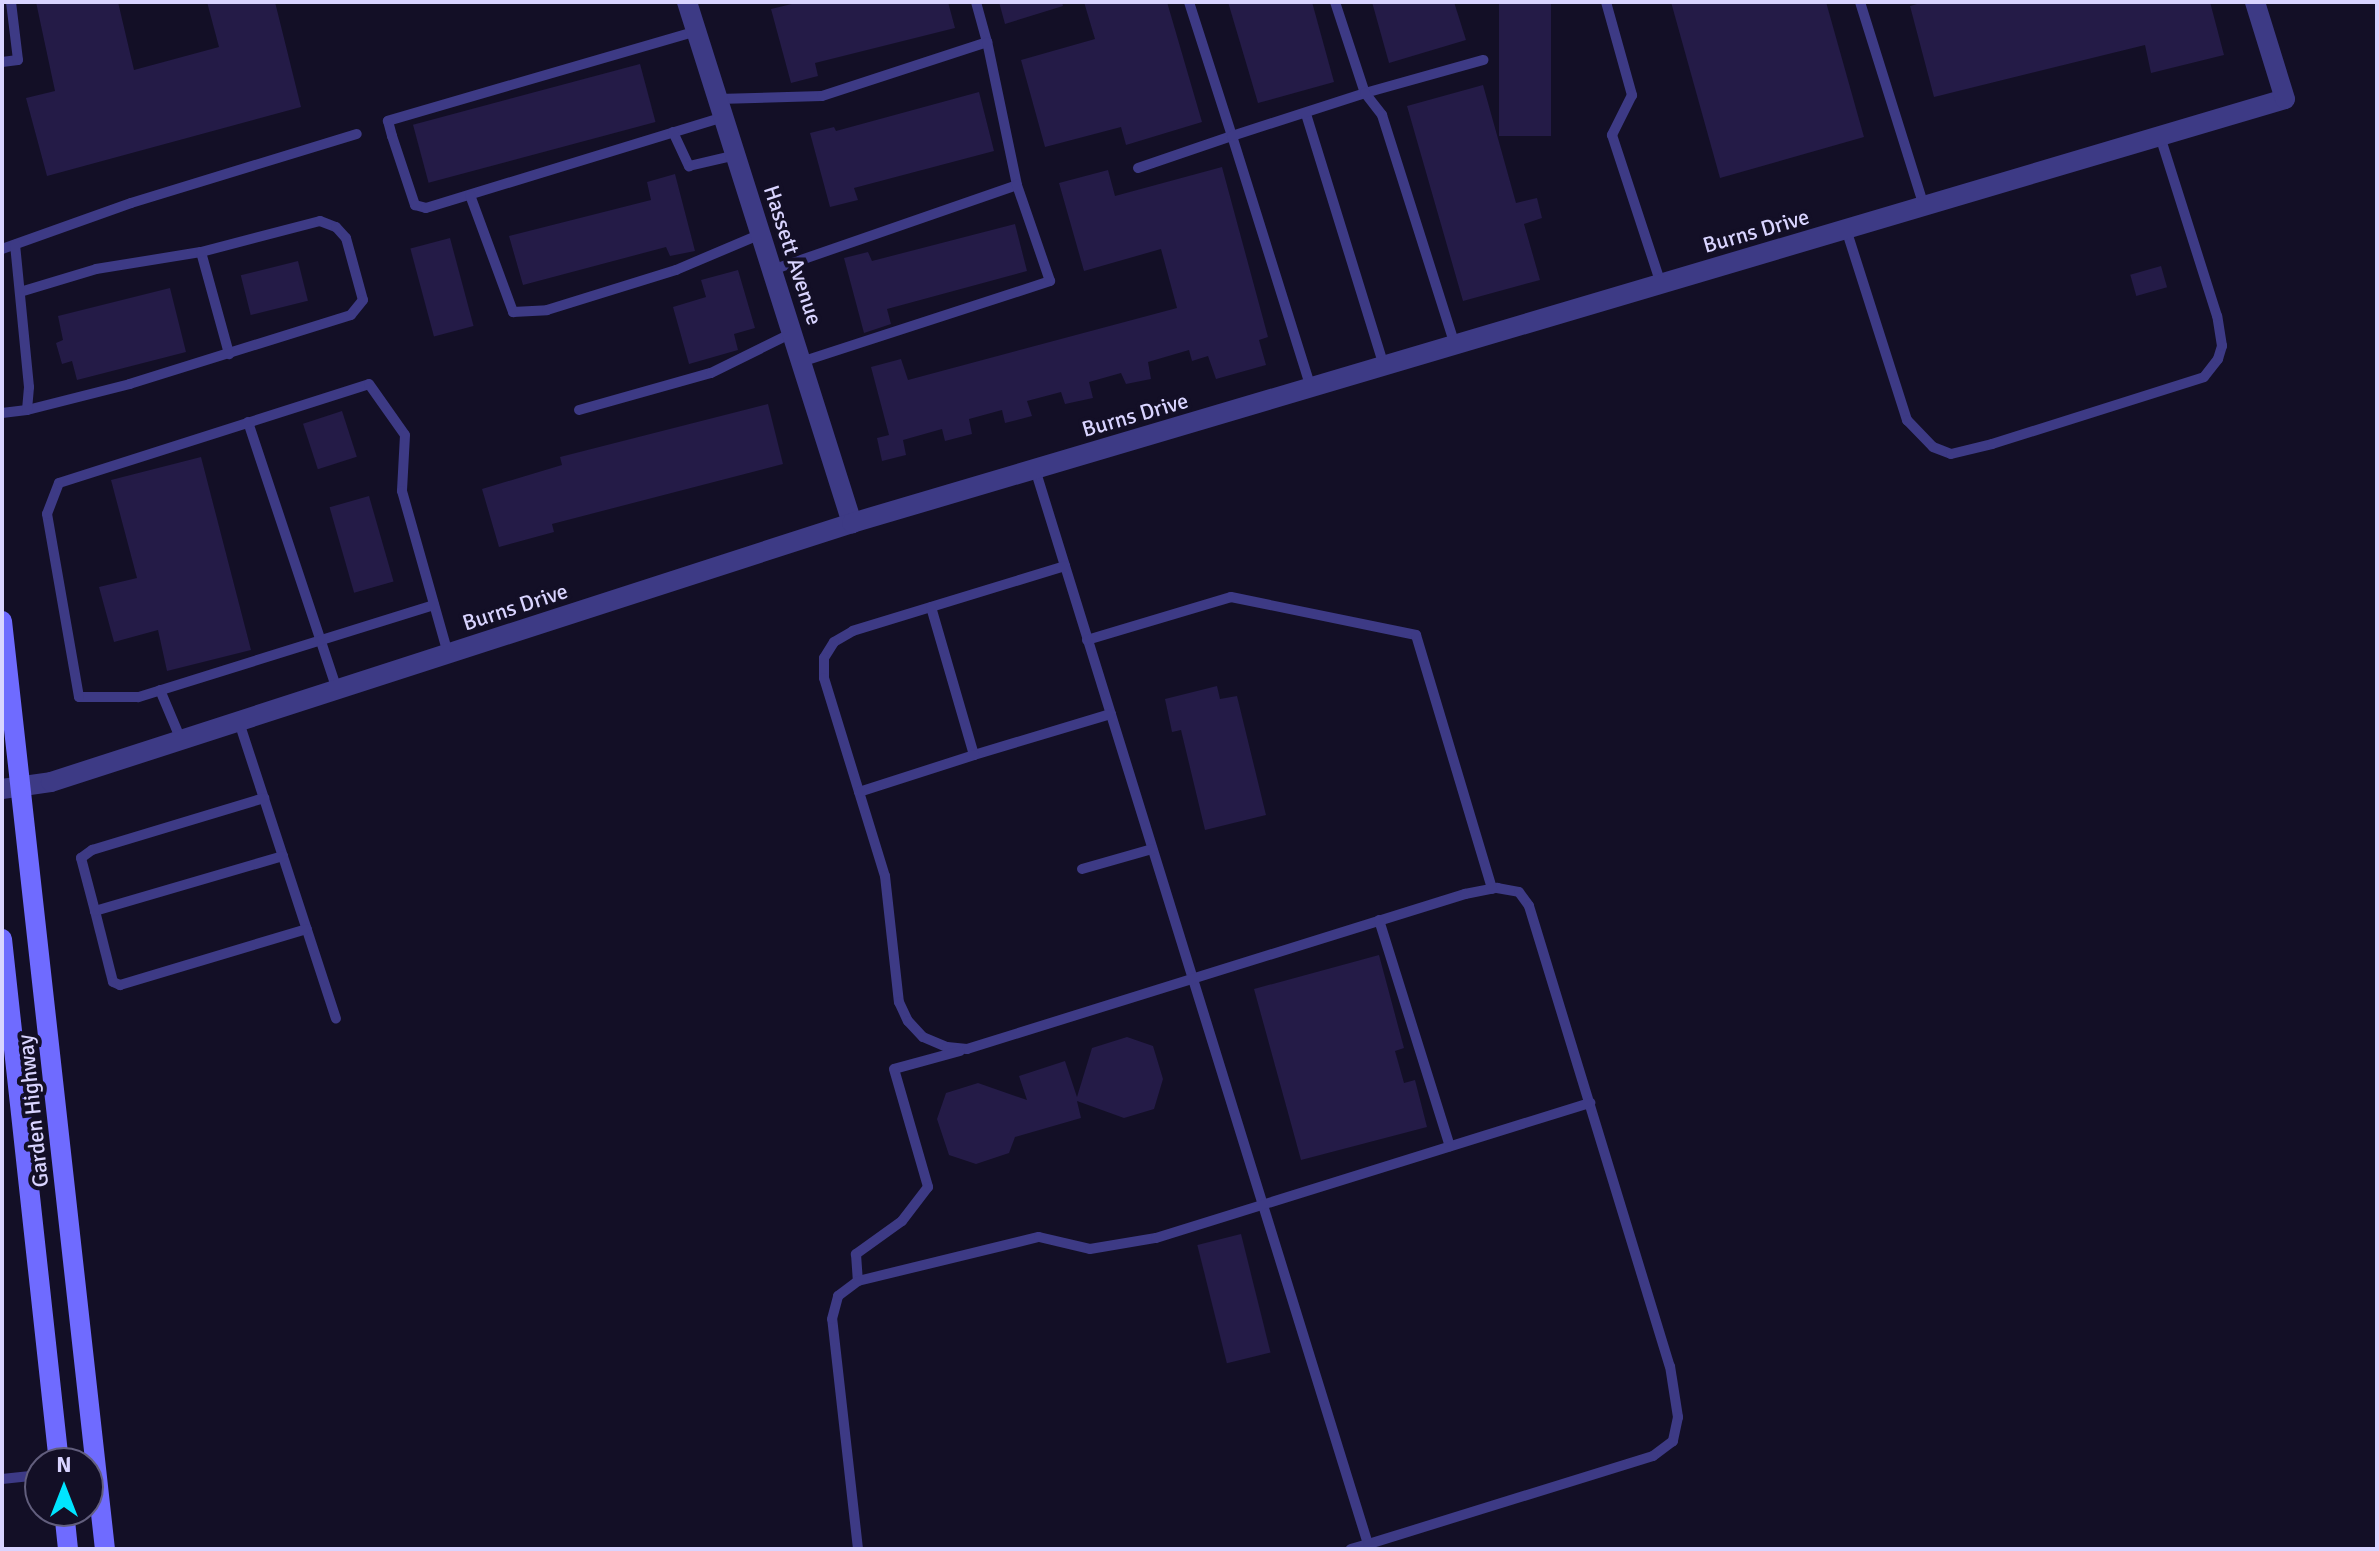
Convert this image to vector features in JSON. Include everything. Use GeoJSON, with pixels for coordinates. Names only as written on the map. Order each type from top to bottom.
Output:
{"type":"FeatureCollection","features":[{"type":"Feature","properties":{"kind":"main road","name":"Garden Highway"},"geometry":{"type":"LineString","coordinates":[[2,621],[11,788],[105,1549]]}},
{"type":"Feature","properties":{"kind":"main road","name":"Garden Highway"},"geometry":{"type":"LineString","coordinates":[[2,939],[57,1447]]}},
{"type":"Feature","properties":{"kind":"main road"},"geometry":{"type":"LineString","coordinates":[[66,1527],[68,1549]]}},
{"type":"Feature","properties":{"kind":"street","name":"Hassett Avenue"},"geometry":{"type":"LineString","coordinates":[[687,2],[852,523]]}},
{"type":"Feature","properties":{"kind":"street","name":"Burns Drive"},"geometry":{"type":"LineString","coordinates":[[11,788],[51,782],[852,523],[2285,99],[2255,2]]}},
{"type":"Feature","properties":{"kind":"lane"},"geometry":{"type":"LineString","coordinates":[[2,62],[18,60],[11,2]]}},
{"type":"Feature","properties":{"kind":"lane"},"geometry":{"type":"LineString","coordinates":[[801,362],[1050,281],[1017,185],[976,2]]}},
{"type":"Feature","properties":{"kind":"lane"},"geometry":{"type":"LineString","coordinates":[[1189,2],[1311,388]]}},
{"type":"Feature","properties":{"kind":"lane"},"geometry":{"type":"LineString","coordinates":[[1335,2],[1365,93],[1382,115],[1455,345]]}},
{"type":"Feature","properties":{"kind":"lane"},"geometry":{"type":"LineString","coordinates":[[1606,2],[1632,95],[1612,135],[1661,284]]}},
{"type":"Feature","properties":{"kind":"lane"},"geometry":{"type":"LineString","coordinates":[[1860,2],[1924,206]]}},
{"type":"Feature","properties":{"kind":"lane"},"geometry":{"type":"LineString","coordinates":[[697,31],[388,121],[418,208],[659,137],[721,108],[822,96],[987,42]]}},
{"type":"Feature","properties":{"kind":"lane"},"geometry":{"type":"LineString","coordinates":[[1138,168],[1365,93],[1483,60]]}},
{"type":"Feature","properties":{"kind":"lane"},"geometry":{"type":"LineString","coordinates":[[1306,114],[1384,366]]}},
{"type":"Feature","properties":{"kind":"lane"},"geometry":{"type":"LineString","coordinates":[[673,132],[689,166],[736,155]]}},
{"type":"Feature","properties":{"kind":"lane"},"geometry":{"type":"LineString","coordinates":[[2,249],[131,203],[357,134]]}},
{"type":"Feature","properties":{"kind":"lane"},"geometry":{"type":"LineString","coordinates":[[1846,229],[1907,420],[1933,447],[1951,454],[1992,444],[2204,377],[2218,359],[2222,346],[2217,316],[2160,136]]}},
{"type":"Feature","properties":{"kind":"lane"},"geometry":{"type":"LineString","coordinates":[[772,270],[1017,185]]}},
{"type":"Feature","properties":{"kind":"lane"},"geometry":{"type":"LineString","coordinates":[[470,195],[513,312],[547,310],[662,274],[761,234]]}},
{"type":"Feature","properties":{"kind":"lane"},"geometry":{"type":"LineString","coordinates":[[2,413],[27,410],[229,354],[351,315],[363,300],[346,238],[336,227],[320,221],[201,252],[96,269],[20,292]]}},
{"type":"Feature","properties":{"kind":"lane"},"geometry":{"type":"LineString","coordinates":[[15,245],[29,387],[27,410]]}},
{"type":"Feature","properties":{"kind":"lane"},"geometry":{"type":"LineString","coordinates":[[201,252],[229,354]]}},
{"type":"Feature","properties":{"kind":"lane"},"geometry":{"type":"LineString","coordinates":[[579,410],[711,373],[792,333]]}},
{"type":"Feature","properties":{"kind":"lane"},"geometry":{"type":"LineString","coordinates":[[434,605],[138,697],[79,697],[47,514],[59,483],[369,384],[405,435],[402,491],[448,654]]}},
{"type":"Feature","properties":{"kind":"lane"},"geometry":{"type":"LineString","coordinates":[[248,422],[337,690]]}},
{"type":"Feature","properties":{"kind":"lane"},"geometry":{"type":"LineString","coordinates":[[1035,469],[1368,1544]]}},
{"type":"Feature","properties":{"kind":"lane"},"geometry":{"type":"LineString","coordinates":[[967,1049],[947,1047],[923,1037],[908,1021],[899,1002],[885,876],[824,678],[824,658],[834,642],[853,631],[1065,566]]}},
{"type":"Feature","properties":{"kind":"lane"},"geometry":{"type":"LineString","coordinates":[[1087,640],[1231,597],[1416,635],[1492,889]]}},
{"type":"Feature","properties":{"kind":"lane"},"geometry":{"type":"LineString","coordinates":[[931,607],[974,755]]}},
{"type":"Feature","properties":{"kind":"lane"},"geometry":{"type":"LineString","coordinates":[[160,690],[181,740]]}},
{"type":"Feature","properties":{"kind":"lane"},"geometry":{"type":"LineString","coordinates":[[859,792],[1111,714]]}},
{"type":"Feature","properties":{"kind":"lane"},"geometry":{"type":"LineString","coordinates":[[239,722],[336,1019]]}},
{"type":"Feature","properties":{"kind":"lane"},"geometry":{"type":"LineString","coordinates":[[264,798],[92,850],[81,858],[113,982],[120,985],[307,929]]}},
{"type":"Feature","properties":{"kind":"lane"},"geometry":{"type":"LineString","coordinates":[[1082,869],[1152,849]]}},
{"type":"Feature","properties":{"kind":"lane"},"geometry":{"type":"LineString","coordinates":[[95,911],[283,856]]}},
{"type":"Feature","properties":{"kind":"lane"},"geometry":{"type":"LineString","coordinates":[[858,1281],[856,1254],[902,1221],[928,1187],[894,1069],[1379,920],[1492,889],[1519,892],[1529,906],[1670,1366],[1678,1417],[1673,1441],[1653,1456],[1351,1549]]}},
{"type":"Feature","properties":{"kind":"lane"},"geometry":{"type":"LineString","coordinates":[[1379,920],[1450,1146]]}},
{"type":"Feature","properties":{"kind":"lane"},"geometry":{"type":"LineString","coordinates":[[858,1549],[832,1319],[838,1296],[858,1281],[1039,1237],[1090,1249],[1156,1238],[1590,1103]]}},
{"type":"Feature","properties":{"kind":"lane"},"geometry":{"type":"LineString","coordinates":[[2,1479],[24,1477]]}},
{"type":"Feature","properties":{"kind":"building"},"geometry":{"type":"Polygon","coordinates":[[[36,2],[118,2],[134,70],[219,47],[207,2],[275,2],[301,107],[47,176],[26,98],[55,91],[36,2]]]}},
{"type":"Feature","properties":{"kind":"building"},"geometry":{"type":"Polygon","coordinates":[[[800,2],[948,2],[955,28],[815,63],[818,76],[791,83],[771,9],[800,2]]]}},
{"type":"Feature","properties":{"kind":"building"},"geometry":{"type":"Polygon","coordinates":[[[999,2],[1062,2],[1063,6],[1005,24],[999,2]]]}},
{"type":"Feature","properties":{"kind":"building"},"geometry":{"type":"Polygon","coordinates":[[[1084,2],[1167,2],[1202,122],[1126,145],[1121,127],[1045,147],[1021,60],[1095,39],[1084,2]]]}},
{"type":"Feature","properties":{"kind":"building"},"geometry":{"type":"Polygon","coordinates":[[[1228,2],[1312,2],[1334,82],[1258,103],[1228,2]]]}},
{"type":"Feature","properties":{"kind":"building"},"geometry":{"type":"Polygon","coordinates":[[[1372,2],[1454,2],[1466,40],[1389,63],[1372,2]]]}},
{"type":"Feature","properties":{"kind":"building"},"geometry":{"type":"Polygon","coordinates":[[[1499,2],[1551,2],[1551,136],[1499,136],[1499,2]]]}},
{"type":"Feature","properties":{"kind":"building"},"geometry":{"type":"Polygon","coordinates":[[[1671,2],[1826,2],[1864,137],[1720,178],[1671,2]]]}},
{"type":"Feature","properties":{"kind":"building"},"geometry":{"type":"Polygon","coordinates":[[[1924,2],[2210,2],[2224,55],[2151,73],[2145,45],[1934,97],[1910,6],[1924,2]]]}},
{"type":"Feature","properties":{"kind":"building"},"geometry":{"type":"Polygon","coordinates":[[[640,64],[656,122],[429,183],[413,125],[640,64]]]}},
{"type":"Feature","properties":{"kind":"building"},"geometry":{"type":"Polygon","coordinates":[[[1483,85],[1516,203],[1537,198],[1542,218],[1524,224],[1540,280],[1463,301],[1407,106],[1483,85]]]}},
{"type":"Feature","properties":{"kind":"building"},"geometry":{"type":"Polygon","coordinates":[[[979,92],[994,151],[854,188],[858,200],[830,207],[810,133],[834,127],[836,131],[979,92]]]}},
{"type":"Feature","properties":{"kind":"building"},"geometry":{"type":"Polygon","coordinates":[[[1222,167],[1268,337],[1259,340],[1266,365],[1216,379],[1208,356],[1192,361],[1189,350],[1148,362],[1151,379],[1126,384],[1121,373],[1089,382],[1093,398],[1065,404],[1061,392],[1027,401],[1032,416],[1005,423],[1002,410],[969,419],[972,434],[945,441],[942,429],[903,440],[906,455],[882,461],[877,438],[889,435],[871,367],[901,359],[908,380],[1177,308],[1161,249],[1084,271],[1059,183],[1108,170],[1115,196],[1222,167]]]}},
{"type":"Feature","properties":{"kind":"building"},"geometry":{"type":"Polygon","coordinates":[[[675,174],[695,251],[670,256],[666,247],[523,285],[509,236],[651,200],[647,182],[675,174]]]}},
{"type":"Feature","properties":{"kind":"building"},"geometry":{"type":"Polygon","coordinates":[[[1015,224],[1027,271],[887,309],[891,324],[864,333],[844,258],[868,252],[872,261],[1015,224]]]}},
{"type":"Feature","properties":{"kind":"building"},"geometry":{"type":"Polygon","coordinates":[[[450,238],[474,326],[434,337],[410,249],[450,238]]]}},
{"type":"Feature","properties":{"kind":"building"},"geometry":{"type":"Polygon","coordinates":[[[298,261],[308,301],[251,315],[241,275],[298,261]]]}},
{"type":"Feature","properties":{"kind":"building"},"geometry":{"type":"Polygon","coordinates":[[[2161,266],[2167,287],[2136,296],[2130,275],[2161,266]]]}},
{"type":"Feature","properties":{"kind":"building"},"geometry":{"type":"Polygon","coordinates":[[[738,270],[755,328],[734,334],[738,350],[689,364],[673,307],[706,297],[701,280],[738,270]]]}},
{"type":"Feature","properties":{"kind":"building"},"geometry":{"type":"Polygon","coordinates":[[[170,288],[186,352],[77,380],[72,361],[62,364],[56,343],[63,340],[58,316],[170,288]]]}},
{"type":"Feature","properties":{"kind":"building"},"geometry":{"type":"Polygon","coordinates":[[[768,404],[783,464],[552,524],[554,532],[499,547],[482,489],[562,465],[560,457],[768,404]]]}},
{"type":"Feature","properties":{"kind":"building"},"geometry":{"type":"Polygon","coordinates":[[[342,411],[357,457],[318,469],[303,424],[342,411]]]}},
{"type":"Feature","properties":{"kind":"building"},"geometry":{"type":"Polygon","coordinates":[[[201,457],[251,650],[167,671],[158,630],[114,642],[99,587],[137,578],[111,480],[201,457]]]}},
{"type":"Feature","properties":{"kind":"building"},"geometry":{"type":"Polygon","coordinates":[[[369,496],[394,582],[354,593],[330,507],[369,496]]]}},
{"type":"Feature","properties":{"kind":"building"},"geometry":{"type":"Polygon","coordinates":[[[1217,686],[1220,699],[1237,696],[1266,815],[1205,830],[1181,730],[1172,732],[1165,699],[1217,686]]]}},
{"type":"Feature","properties":{"kind":"building"},"geometry":{"type":"Polygon","coordinates":[[[1379,955],[1404,1048],[1395,1051],[1404,1083],[1415,1080],[1427,1127],[1301,1160],[1254,989],[1379,955]]]}},
{"type":"Feature","properties":{"kind":"building"},"geometry":{"type":"Polygon","coordinates":[[[1127,1037],[1153,1046],[1163,1079],[1154,1109],[1124,1118],[1077,1101],[1081,1118],[1015,1137],[1009,1153],[976,1164],[949,1155],[937,1119],[946,1093],[978,1083],[1027,1100],[1019,1076],[1065,1061],[1077,1097],[1092,1048],[1127,1037]]]}},
{"type":"Feature","properties":{"kind":"building"},"geometry":{"type":"Polygon","coordinates":[[[1241,1234],[1271,1352],[1227,1363],[1197,1245],[1241,1234]]]}}]}
